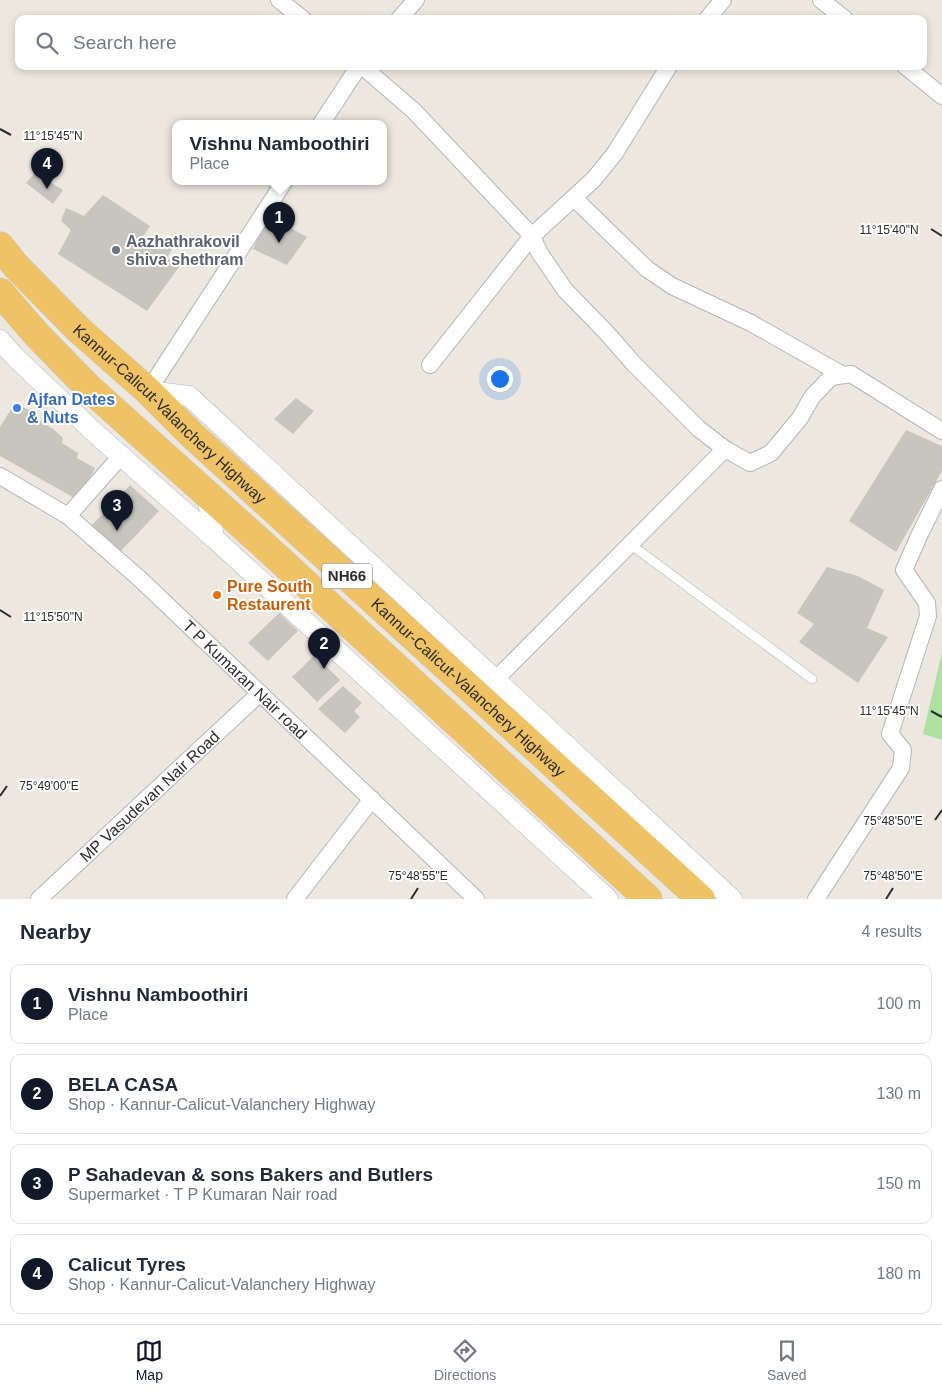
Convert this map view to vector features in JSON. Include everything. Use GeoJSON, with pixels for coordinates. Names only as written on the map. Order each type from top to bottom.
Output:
{"type":"FeatureCollection","features":[{"type":"Feature","properties":{"kind":"highway","name":"Kannur-Calicut-Valanchery Highway"},"geometry":{"type":"LineString","coordinates":[[0,246],[16,266],[79,330],[148,391],[190,434],[701,899]]}},
{"type":"Feature","properties":{"kind":"highway","name":"Kannur-Calicut-Valanchery Highway"},"geometry":{"type":"LineString","coordinates":[[0,292],[38,336],[90,388],[648,899]]}},
{"type":"Feature","properties":{"kind":"street"},"geometry":{"type":"LineString","coordinates":[[279,0],[298,15]]}},
{"type":"Feature","properties":{"kind":"street"},"geometry":{"type":"LineString","coordinates":[[403,15],[416,0]]}},
{"type":"Feature","properties":{"kind":"street"},"geometry":{"type":"LineString","coordinates":[[710,15],[723,0]]}},
{"type":"Feature","properties":{"kind":"street"},"geometry":{"type":"LineString","coordinates":[[821,0],[840,15]]}},
{"type":"Feature","properties":{"kind":"street"},"geometry":{"type":"LineString","coordinates":[[324,120],[357,70]]}},
{"type":"Feature","properties":{"kind":"street"},"geometry":{"type":"LineString","coordinates":[[365,70],[414,111],[532,236],[539,252],[565,290],[634,364],[699,429],[725,449],[750,463],[771,453],[800,418],[812,396],[831,377],[851,374],[942,431]]}},
{"type":"Feature","properties":{"kind":"street"},"geometry":{"type":"LineString","coordinates":[[430,365],[532,236],[594,179],[614,153],[666,70]]}},
{"type":"Feature","properties":{"kind":"street"},"geometry":{"type":"LineString","coordinates":[[910,70],[942,96]]}},
{"type":"Feature","properties":{"kind":"street"},"geometry":{"type":"LineString","coordinates":[[282,185],[148,391],[189,396],[732,899]]}},
{"type":"Feature","properties":{"kind":"street"},"geometry":{"type":"LineString","coordinates":[[574,198],[647,269],[672,286],[751,323],[843,375]]}},
{"type":"Feature","properties":{"kind":"street"},"geometry":{"type":"LineString","coordinates":[[0,340],[14,356],[121,456],[214,538],[608,899]]}},
{"type":"Feature","properties":{"kind":"street"},"geometry":{"type":"LineString","coordinates":[[502,673],[725,449]]}},
{"type":"Feature","properties":{"kind":"street"},"geometry":{"type":"LineString","coordinates":[[68,516],[121,456]]}},
{"type":"Feature","properties":{"kind":"street","name":"T P Kumaran Nair road"},"geometry":{"type":"LineString","coordinates":[[0,476],[68,516],[140,579],[476,899]]}},
{"type":"Feature","properties":{"kind":"street"},"geometry":{"type":"LineString","coordinates":[[816,899],[901,768],[903,750],[890,734],[928,616],[927,603],[904,570],[942,489]]}},
{"type":"Feature","properties":{"kind":"street"},"geometry":{"type":"LineString","coordinates":[[207,494],[214,538]]}},
{"type":"Feature","properties":{"kind":"street","name":"MP Vasudevan Nair Road"},"geometry":{"type":"LineString","coordinates":[[38,899],[260,693]]}},
{"type":"Feature","properties":{"kind":"street"},"geometry":{"type":"LineString","coordinates":[[295,899],[372,799]]}},
{"type":"Feature","properties":{"kind":"lane"},"geometry":{"type":"LineString","coordinates":[[630,544],[812,678]]}},
{"type":"Feature","properties":{"kind":"green space"},"geometry":{"type":"Polygon","coordinates":[[[942,652],[942,740],[923,734],[942,652]]]}},
{"type":"Feature","properties":{"kind":"building"},"geometry":{"type":"Polygon","coordinates":[[[35,173],[63,190],[53,204],[26,183],[35,173]]]}},
{"type":"Feature","properties":{"kind":"building","name":"Aazhathrakovil shiva shethram"},"geometry":{"type":"Polygon","coordinates":[[[103,195],[150,226],[142,238],[153,247],[161,239],[173,247],[167,258],[179,267],[147,311],[58,254],[71,230],[61,221],[66,208],[84,216],[103,195]]]}},
{"type":"Feature","properties":{"kind":"building"},"geometry":{"type":"Polygon","coordinates":[[[268,216],[307,237],[287,265],[253,249],[268,216]]]}},
{"type":"Feature","properties":{"kind":"building"},"geometry":{"type":"Polygon","coordinates":[[[296,398],[314,411],[293,434],[274,419],[296,398]]]}},
{"type":"Feature","properties":{"kind":"building"},"geometry":{"type":"Polygon","coordinates":[[[15,403],[33,412],[32,416],[53,429],[63,438],[62,443],[78,453],[77,458],[95,468],[78,500],[0,456],[0,427],[15,403]]]}},
{"type":"Feature","properties":{"kind":"building"},"geometry":{"type":"Polygon","coordinates":[[[906,430],[942,446],[942,471],[896,552],[849,521],[906,430]]]}},
{"type":"Feature","properties":{"kind":"building"},"geometry":{"type":"Polygon","coordinates":[[[130,485],[159,511],[118,554],[91,526],[130,485]]]}},
{"type":"Feature","properties":{"kind":"building"},"geometry":{"type":"Polygon","coordinates":[[[827,567],[858,576],[884,590],[867,628],[888,637],[858,683],[799,642],[814,624],[797,613],[827,567]]]}},
{"type":"Feature","properties":{"kind":"building"},"geometry":{"type":"Polygon","coordinates":[[[279,613],[298,631],[268,661],[248,643],[279,613]]]}},
{"type":"Feature","properties":{"kind":"building"},"geometry":{"type":"Polygon","coordinates":[[[315,655],[340,680],[317,702],[292,677],[315,655]]]}},
{"type":"Feature","properties":{"kind":"building"},"geometry":{"type":"Polygon","coordinates":[[[343,686],[362,703],[354,711],[360,717],[345,733],[318,709],[343,686]]]}},
{"type":"Feature","properties":{"kind":"place","name":"Calicut Tyres"},"geometry":{"type":"Point","coordinates":[47,189]}},
{"type":"Feature","properties":{"kind":"place","name":"Vishnu Namboothiri"},"geometry":{"type":"Point","coordinates":[279,243]}},
{"type":"Feature","properties":{"kind":"place","name":"Aazhathrakovil shiva shethram"},"geometry":{"type":"Point","coordinates":[116,250]}},
{"type":"Feature","properties":{"kind":"place","name":"Ajfan Dates & Nuts"},"geometry":{"type":"Point","coordinates":[17,408]}},
{"type":"Feature","properties":{"kind":"place","name":"P Sahadevan & sons Bakers and Butlers"},"geometry":{"type":"Point","coordinates":[117,531]}},
{"type":"Feature","properties":{"kind":"place","name":"Pure South Restaurent"},"geometry":{"type":"Point","coordinates":[217,595]}},
{"type":"Feature","properties":{"kind":"place","name":"BELA CASA"},"geometry":{"type":"Point","coordinates":[324,669]}}]}
